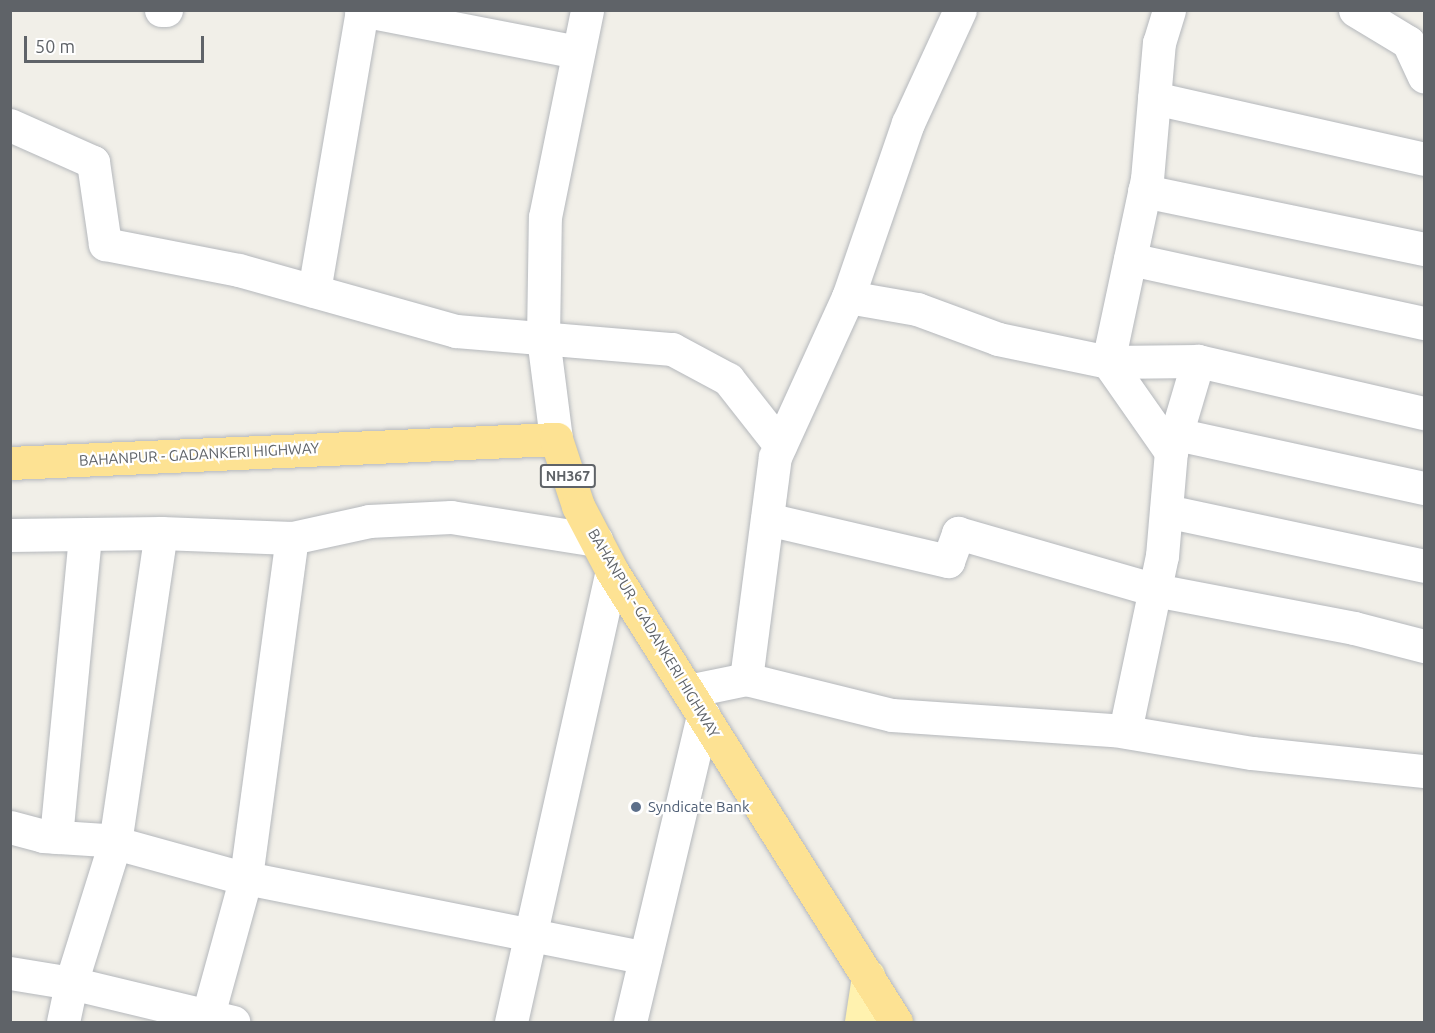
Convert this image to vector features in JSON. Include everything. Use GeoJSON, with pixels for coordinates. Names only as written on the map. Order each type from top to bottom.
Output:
{"type":"FeatureCollection","features":[{"type":"Feature","properties":{"kind":"highway","name":"BAHANPUR - GADANKERI HIGHWAY"},"geometry":{"type":"LineString","coordinates":[[10,464],[556,439],[578,506],[612,571],[868,976]]}},
{"type":"Feature","properties":{"kind":"highway","name":"NH367"},"geometry":{"type":"LineString","coordinates":[[868,976],[896,1023]]}},
{"type":"Feature","properties":{"kind":"main road"},"geometry":{"type":"LineString","coordinates":[[861,1023],[868,976]]}},
{"type":"Feature","properties":{"kind":"street"},"geometry":{"type":"LineString","coordinates":[[161,10],[166,10]]}},
{"type":"Feature","properties":{"kind":"street"},"geometry":{"type":"LineString","coordinates":[[556,439],[543,338],[545,217],[587,10]]}},
{"type":"Feature","properties":{"kind":"street"},"geometry":{"type":"LineString","coordinates":[[746,679],[775,457],[848,297],[908,123],[960,10]]}},
{"type":"Feature","properties":{"kind":"street"},"geometry":{"type":"LineString","coordinates":[[1108,362],[1144,191],[1159,43],[1169,10]]}},
{"type":"Feature","properties":{"kind":"street"},"geometry":{"type":"LineString","coordinates":[[1355,10],[1408,42],[1425,77]]}},
{"type":"Feature","properties":{"kind":"street"},"geometry":{"type":"LineString","coordinates":[[314,291],[361,11],[578,52]]}},
{"type":"Feature","properties":{"kind":"street"},"geometry":{"type":"LineString","coordinates":[[1154,98],[1425,159]]}},
{"type":"Feature","properties":{"kind":"street"},"geometry":{"type":"LineString","coordinates":[[10,125],[93,162],[105,244],[239,270],[456,331],[672,349],[728,379],[780,446]]}},
{"type":"Feature","properties":{"kind":"street"},"geometry":{"type":"LineString","coordinates":[[1144,191],[1425,249]]}},
{"type":"Feature","properties":{"kind":"street"},"geometry":{"type":"LineString","coordinates":[[1130,259],[1425,323]]}},
{"type":"Feature","properties":{"kind":"street"},"geometry":{"type":"LineString","coordinates":[[848,297],[917,309],[998,339],[1108,362],[1198,361],[1425,413]]}},
{"type":"Feature","properties":{"kind":"street"},"geometry":{"type":"LineString","coordinates":[[1125,731],[1155,590],[1174,443],[1198,361]]}},
{"type":"Feature","properties":{"kind":"street"},"geometry":{"type":"LineString","coordinates":[[1108,362],[1174,443],[1425,488]]}},
{"type":"Feature","properties":{"kind":"street"},"geometry":{"type":"LineString","coordinates":[[1166,511],[1425,566]]}},
{"type":"Feature","properties":{"kind":"street"},"geometry":{"type":"LineString","coordinates":[[10,535],[161,532],[292,538],[369,521],[451,517],[596,540]]}},
{"type":"Feature","properties":{"kind":"street"},"geometry":{"type":"LineString","coordinates":[[767,519],[948,561],[958,533],[1155,590],[1353,628],[1425,646]]}},
{"type":"Feature","properties":{"kind":"street"},"geometry":{"type":"LineString","coordinates":[[63,1023],[71,983],[115,843],[161,532]]}},
{"type":"Feature","properties":{"kind":"street"},"geometry":{"type":"LineString","coordinates":[[56,837],[85,534]]}},
{"type":"Feature","properties":{"kind":"street"},"geometry":{"type":"LineString","coordinates":[[10,973],[71,983],[215,1021],[246,877],[292,538]]}},
{"type":"Feature","properties":{"kind":"street"},"geometry":{"type":"LineString","coordinates":[[512,1023],[612,571]]}},
{"type":"Feature","properties":{"kind":"street"},"geometry":{"type":"LineString","coordinates":[[630,1023],[695,703],[746,679],[892,715],[1125,731],[1252,753],[1425,771]]}},
{"type":"Feature","properties":{"kind":"street"},"geometry":{"type":"LineString","coordinates":[[10,827],[56,837],[115,843],[246,877],[645,958]]}},
{"type":"Feature","properties":{"kind":"place","name":"Syndicate Bank"},"geometry":{"type":"Point","coordinates":[636,807]}}]}
